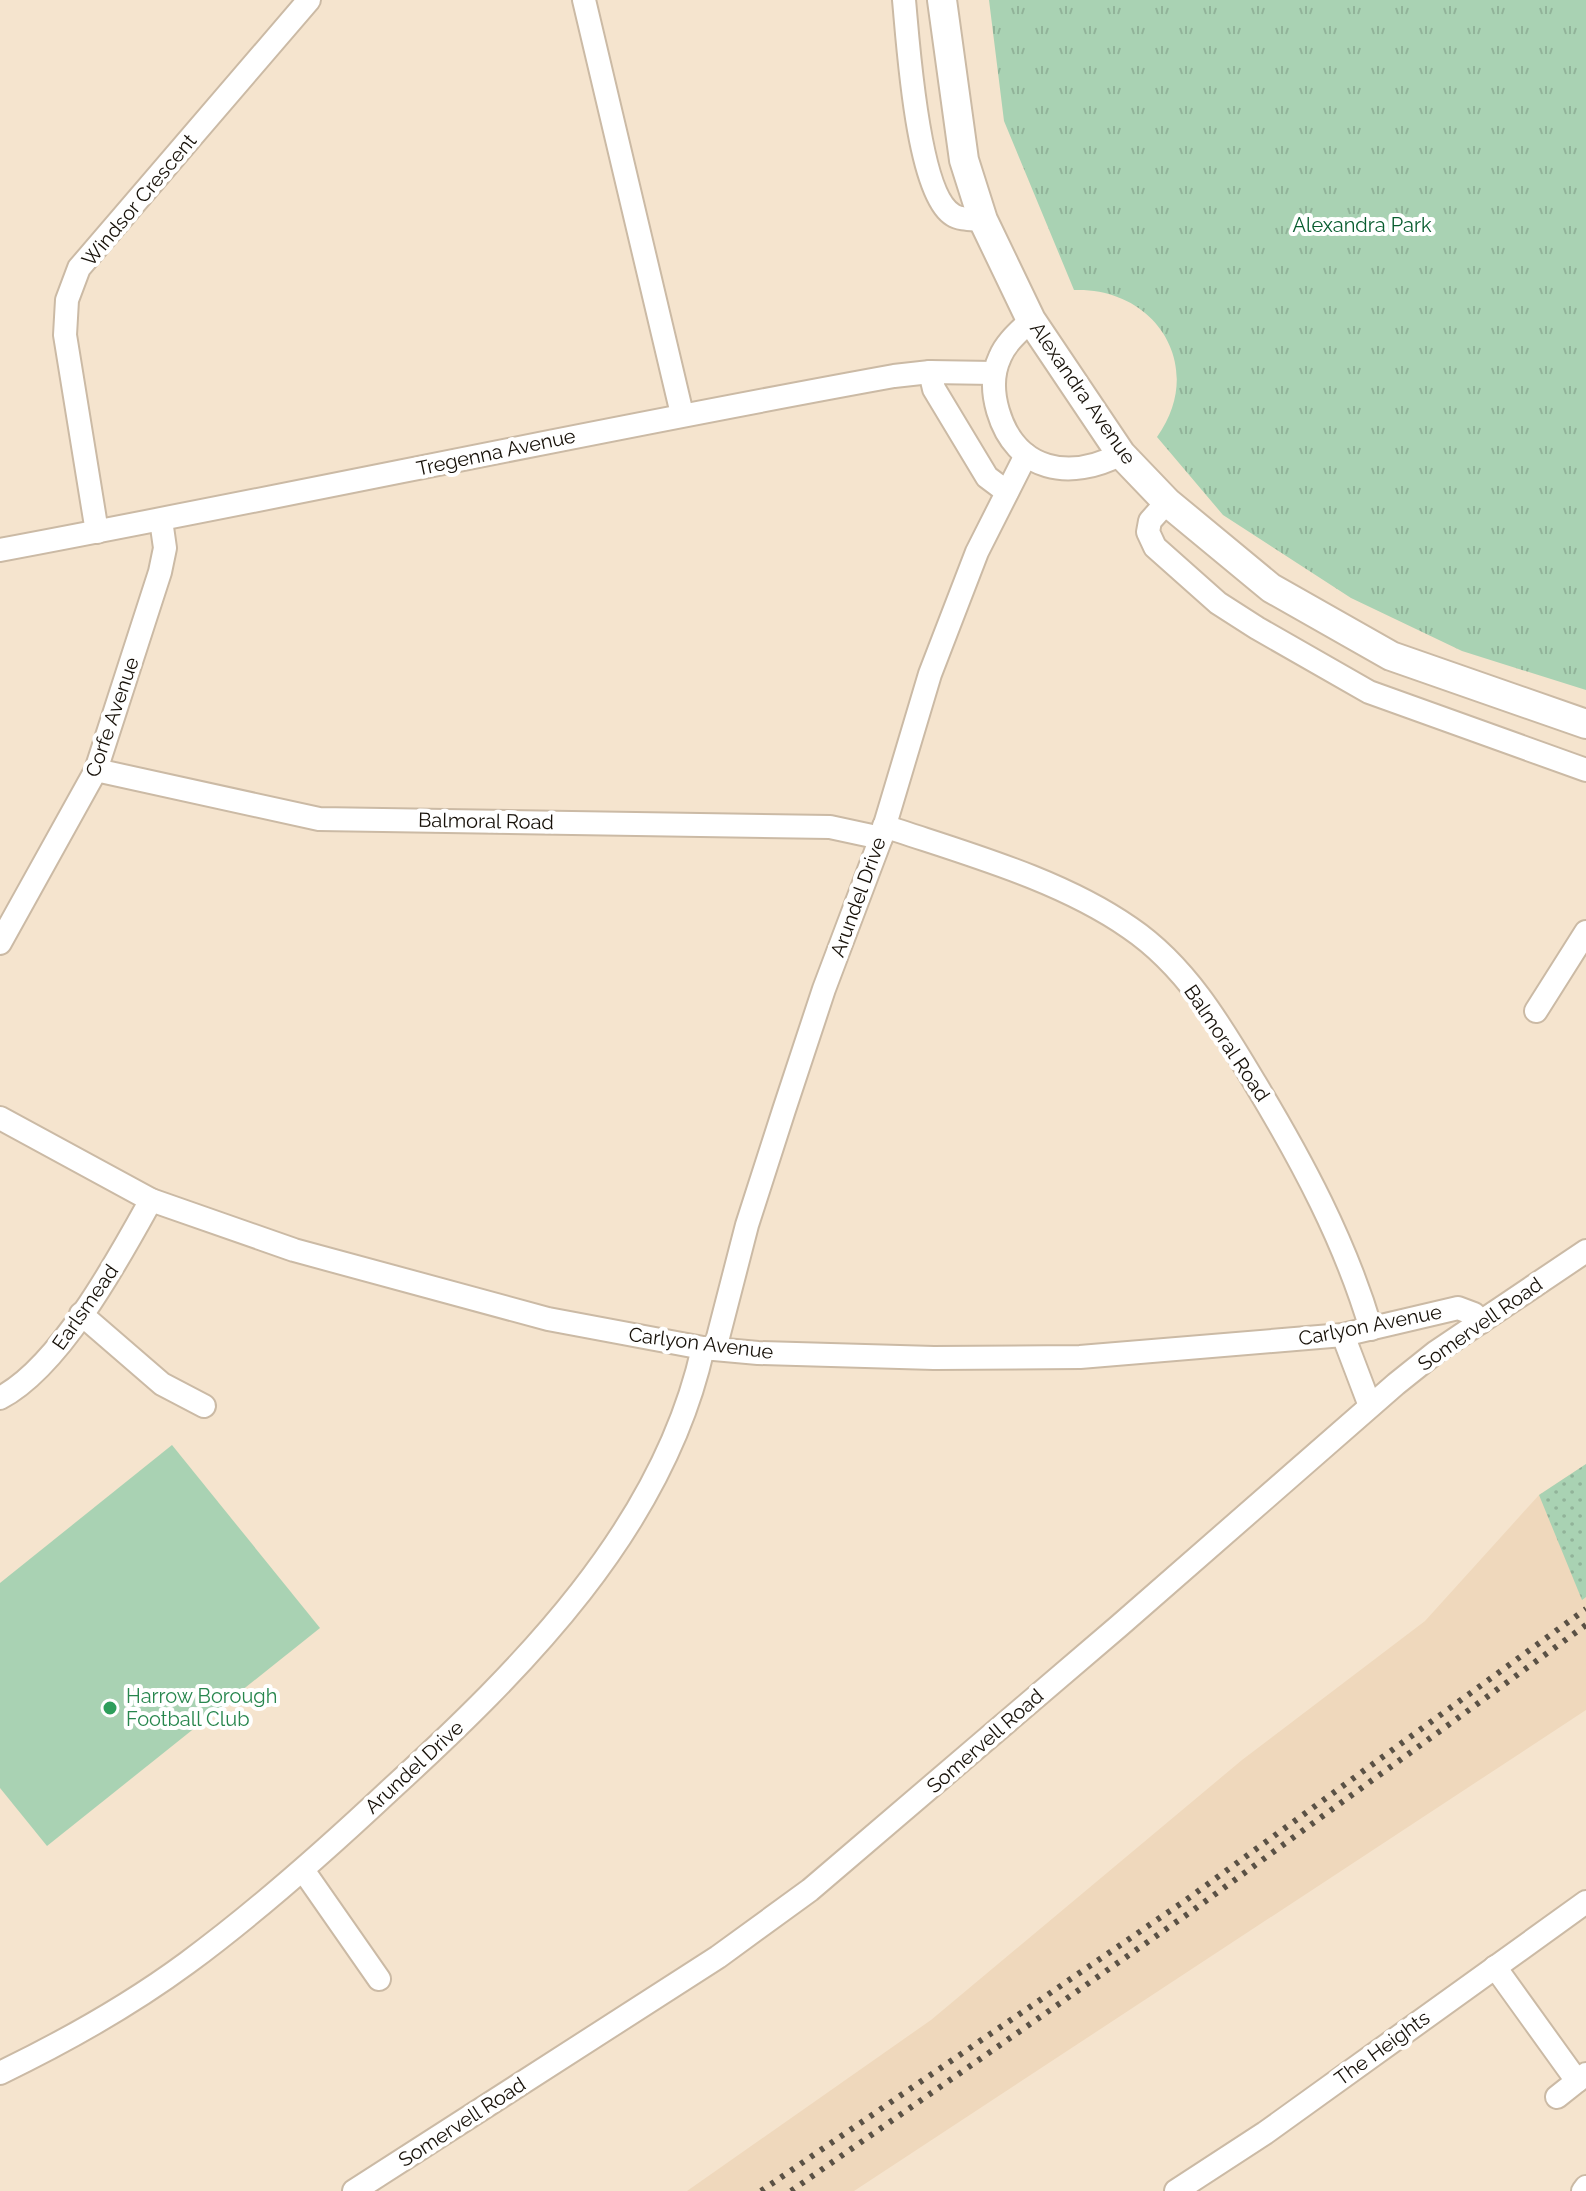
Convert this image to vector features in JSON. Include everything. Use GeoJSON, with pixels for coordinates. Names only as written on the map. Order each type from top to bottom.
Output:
{"type":"FeatureCollection","features":[{"type":"Feature","properties":{"kind":"main road","name":"Alexandra Avenue"},"geometry":{"type":"LineString","coordinates":[[942,0],[964,160],[983,220],[1031,320],[1121,454],[1167,502],[1271,588],[1391,656],[1586,724]]}},
{"type":"Feature","properties":{"kind":"street","name":"Windsor Crescent"},"geometry":{"type":"LineString","coordinates":[[97,532],[65,335],[67,300],[79,268],[309,0]]}},
{"type":"Feature","properties":{"kind":"street"},"geometry":{"type":"LineString","coordinates":[[584,0],[682,414]]}},
{"type":"Feature","properties":{"kind":"street"},"geometry":{"type":"LineString","coordinates":[[904,0],[911,83],[933,186],[945,208],[954,216],[983,220]]}},
{"type":"Feature","properties":{"kind":"street"},"geometry":{"type":"LineString","coordinates":[[1031,320],[1007,344],[994,373],[994,392],[1000,419],[1010,437],[1026,455],[1059,469],[1083,470],[1102,465],[1121,454]]}},
{"type":"Feature","properties":{"kind":"street","name":"Tregenna Avenue"},"geometry":{"type":"LineString","coordinates":[[0,550],[682,414],[894,376],[930,372],[994,373]]}},
{"type":"Feature","properties":{"kind":"street"},"geometry":{"type":"LineString","coordinates":[[930,372],[934,389],[987,477],[1007,492]]}},
{"type":"Feature","properties":{"kind":"street","name":"Arundel Drive"},"geometry":{"type":"LineString","coordinates":[[0,2073],[77,2032],[186,1964],[303,1870],[471,1713],[551,1628],[632,1517],[674,1439],[709,1348],[784,1110],[824,989],[882,832],[946,629],[982,542],[1026,455]]}},
{"type":"Feature","properties":{"kind":"street"},"geometry":{"type":"LineString","coordinates":[[1167,502],[1150,521],[1148,532],[1155,547],[1200,589],[1244,620],[1369,692],[1586,770]]}},
{"type":"Feature","properties":{"kind":"street","name":"Corfe Avenue"},"geometry":{"type":"LineString","coordinates":[[0,943],[96,770],[160,572],[165,548],[161,520]]}},
{"type":"Feature","properties":{"kind":"street","name":"Balmoral Road"},"geometry":{"type":"LineString","coordinates":[[96,770],[319,819],[830,827],[882,832],[1021,875],[1083,901],[1130,927],[1166,958],[1220,1025],[1296,1153],[1348,1260],[1371,1329]]}},
{"type":"Feature","properties":{"kind":"street"},"geometry":{"type":"LineString","coordinates":[[1536,1011],[1586,932]]}},
{"type":"Feature","properties":{"kind":"street","name":"Carlyon Avenue"},"geometry":{"type":"LineString","coordinates":[[0,1118],[151,1200],[294,1250],[533,1315],[709,1348],[758,1353],[934,1358],[1080,1357],[1343,1335],[1458,1308],[1474,1314],[1481,1322]]}},
{"type":"Feature","properties":{"kind":"street","name":"Earlsmead"},"geometry":{"type":"LineString","coordinates":[[0,1398],[15,1390],[50,1355],[113,1268],[151,1200]]}},
{"type":"Feature","properties":{"kind":"street","name":"Somervell Road"},"geometry":{"type":"LineString","coordinates":[[354,2191],[718,1957],[810,1890],[1370,1406],[1436,1352],[1586,1251]]}},
{"type":"Feature","properties":{"kind":"street"},"geometry":{"type":"LineString","coordinates":[[81,1314],[162,1384],[204,1406]]}},
{"type":"Feature","properties":{"kind":"street"},"geometry":{"type":"LineString","coordinates":[[1343,1335],[1370,1406]]}},
{"type":"Feature","properties":{"kind":"street"},"geometry":{"type":"LineString","coordinates":[[303,1870],[379,1979]]}},
{"type":"Feature","properties":{"kind":"street","name":"The Heights"},"geometry":{"type":"LineString","coordinates":[[1176,2191],[1265,2133],[1586,1902]]}},
{"type":"Feature","properties":{"kind":"street"},"geometry":{"type":"LineString","coordinates":[[1495,1967],[1582,2078],[1557,2097]]}},
{"type":"Feature","properties":{"kind":"shaded area"},"geometry":{"type":"Polygon","coordinates":[[[1586,1464],[1586,1710],[854,2191],[687,2191],[931,2020],[1242,1760],[1425,1621],[1539,1495],[1586,1464]]]}},
{"type":"Feature","properties":{"kind":"green space","name":"Alexandra Park"},"geometry":{"type":"Polygon","coordinates":[[[989,0],[1586,0],[1586,690],[1462,651],[1351,598],[1223,515],[1157,437],[1171,410],[1177,384],[1174,359],[1165,336],[1149,317],[1129,302],[1103,293],[1074,290],[1004,121],[989,0]]]}},
{"type":"Feature","properties":{"kind":"green space","name":"Harrow Borough Football Club"},"geometry":{"type":"Polygon","coordinates":[[[172,1445],[320,1628],[47,1846],[0,1788],[0,1583],[172,1445]]]}},
{"type":"Feature","properties":{"kind":"green space"},"geometry":{"type":"Polygon","coordinates":[[[1586,1464],[1586,1597],[1582,1600],[1539,1495],[1586,1464]]]}},
{"type":"Feature","properties":{"kind":"railway"},"geometry":{"type":"LineString","coordinates":[[761,2191],[1186,1900],[1586,1609]]}},
{"type":"Feature","properties":{"kind":"railway"},"geometry":{"type":"LineString","coordinates":[[791,2191],[1192,1911],[1586,1625]]}},
{"type":"Feature","properties":{"kind":"place","name":"Harrow Borough Football Club"},"geometry":{"type":"Point","coordinates":[110,1708]}}]}
